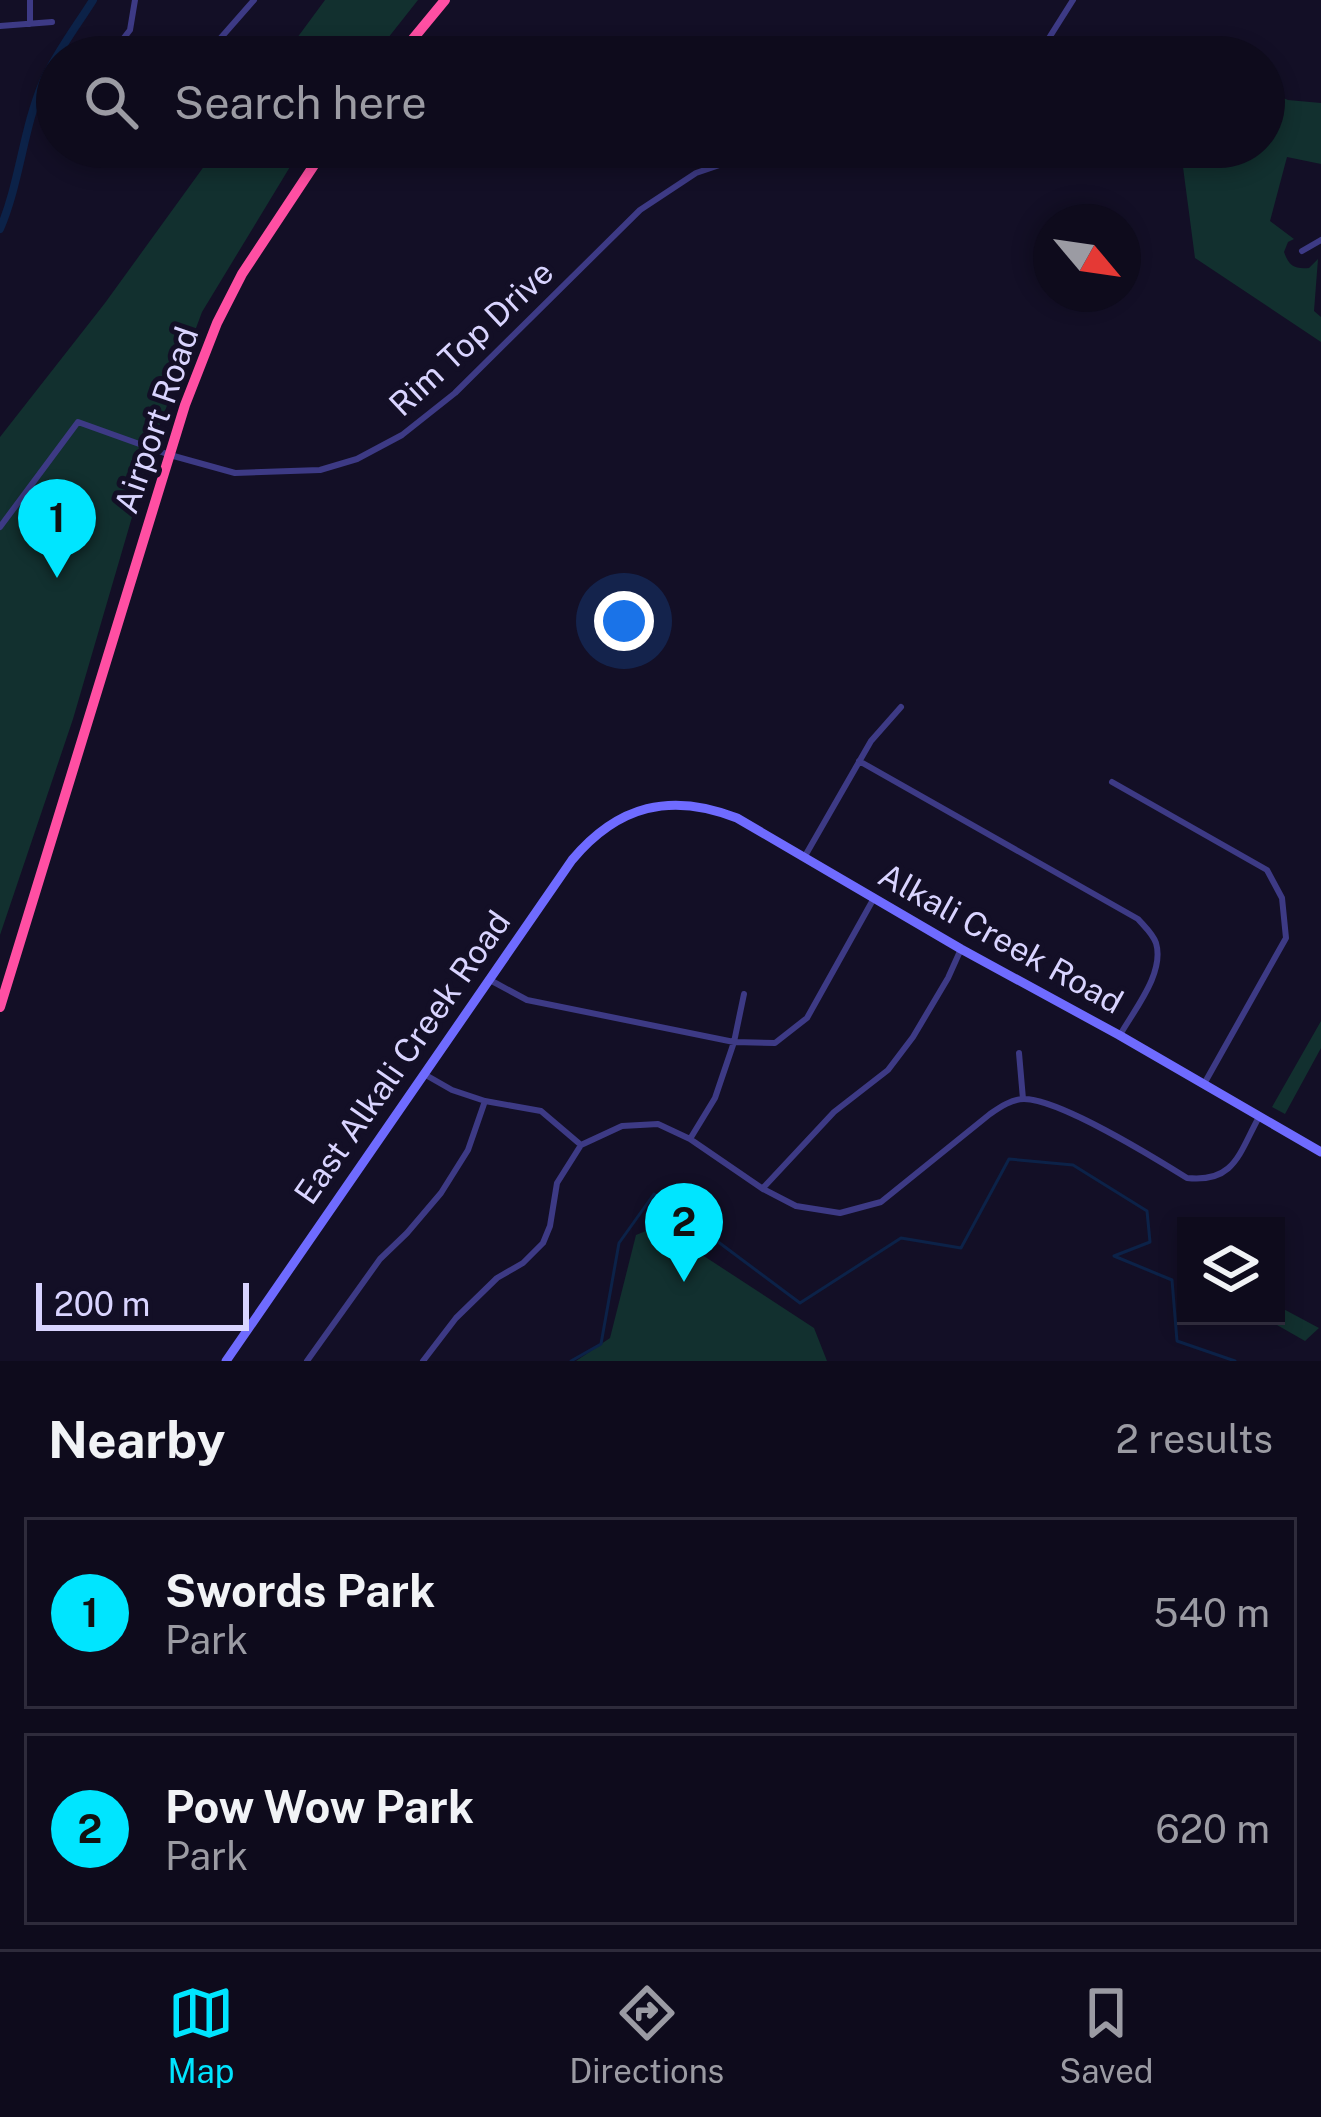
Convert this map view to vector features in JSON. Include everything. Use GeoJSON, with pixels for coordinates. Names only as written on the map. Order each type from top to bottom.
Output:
{"type":"FeatureCollection","features":[{"type":"Feature","properties":{"kind":"highway"},"geometry":{"type":"LineString","coordinates":[[415,36],[445,0]]}},
{"type":"Feature","properties":{"kind":"highway","name":"Airport Road"},"geometry":{"type":"LineString","coordinates":[[0,1007],[184,406],[242,274],[312,168]]}},
{"type":"Feature","properties":{"kind":"street"},"geometry":{"type":"LineString","coordinates":[[30,0],[30,24]]}},
{"type":"Feature","properties":{"kind":"street"},"geometry":{"type":"LineString","coordinates":[[125,36],[135,0]]}},
{"type":"Feature","properties":{"kind":"street"},"geometry":{"type":"LineString","coordinates":[[222,36],[254,0]]}},
{"type":"Feature","properties":{"kind":"street"},"geometry":{"type":"LineString","coordinates":[[1050,36],[1073,0]]}},
{"type":"Feature","properties":{"kind":"street"},"geometry":{"type":"LineString","coordinates":[[0,26],[52,22]]}},
{"type":"Feature","properties":{"kind":"street","name":"Rim Top Drive"},"geometry":{"type":"LineString","coordinates":[[0,527],[78,422],[235,473],[320,470],[358,459],[403,436],[455,393],[640,210],[711,168]]}},
{"type":"Feature","properties":{"kind":"street"},"geometry":{"type":"LineString","coordinates":[[1302,251],[1321,240]]}},
{"type":"Feature","properties":{"kind":"street"},"geometry":{"type":"LineString","coordinates":[[805,856],[871,741],[902,707]]}},
{"type":"Feature","properties":{"kind":"street"},"geometry":{"type":"LineString","coordinates":[[859,761],[1138,920],[1155,938],[1157,955],[1152,979],[1119,1035]]}},
{"type":"Feature","properties":{"kind":"street"},"geometry":{"type":"LineString","coordinates":[[1112,782],[1267,870],[1282,898],[1286,938],[1204,1084]]}},
{"type":"Feature","properties":{"kind":"street","name":"Alkali Creek Road"},"geometry":{"type":"LineString","coordinates":[[645,808],[688,804],[737,818],[1321,1152]]}},
{"type":"Feature","properties":{"kind":"street","name":"East Alkali Creek Road"},"geometry":{"type":"LineString","coordinates":[[226,1361],[589,840],[645,808]]}},
{"type":"Feature","properties":{"kind":"street"},"geometry":{"type":"LineString","coordinates":[[490,980],[526,1000],[734,1042],[775,1043],[807,1018],[874,898]]}},
{"type":"Feature","properties":{"kind":"street"},"geometry":{"type":"LineString","coordinates":[[763,1189],[834,1112],[888,1070],[913,1037],[961,949]]}},
{"type":"Feature","properties":{"kind":"street"},"geometry":{"type":"LineString","coordinates":[[690,1139],[715,1098],[744,994]]}},
{"type":"Feature","properties":{"kind":"street"},"geometry":{"type":"LineString","coordinates":[[1019,1053],[1023,1099]]}},
{"type":"Feature","properties":{"kind":"street"},"geometry":{"type":"LineString","coordinates":[[423,1073],[485,1101],[541,1112],[581,1145]]}},
{"type":"Feature","properties":{"kind":"street"},"geometry":{"type":"LineString","coordinates":[[424,1361],[456,1318],[543,1243],[557,1183],[581,1145],[622,1126],[658,1124],[796,1206],[840,1213],[881,1202],[989,1114],[1023,1099],[1074,1115],[1187,1178],[1202,1180],[1219,1177],[1234,1164],[1259,1117]]}},
{"type":"Feature","properties":{"kind":"street"},"geometry":{"type":"LineString","coordinates":[[307,1361],[380,1259],[441,1193],[468,1150],[485,1101]]}},
{"type":"Feature","properties":{"kind":"green space"},"geometry":{"type":"Polygon","coordinates":[[[325,0],[418,0],[390,36],[298,36],[325,0]]]}},
{"type":"Feature","properties":{"kind":"green space"},"geometry":{"type":"Polygon","coordinates":[[[1285,99],[1321,103],[1321,164],[1287,157],[1285,165],[1285,99]]]}},
{"type":"Feature","properties":{"kind":"green space"},"geometry":{"type":"Polygon","coordinates":[[[203,168],[289,168],[202,312],[156,435],[73,719],[0,935],[0,437],[203,168]]]}},
{"type":"Feature","properties":{"kind":"green space"},"geometry":{"type":"Polygon","coordinates":[[[1183,168],[1284,168],[1270,221],[1294,239],[1284,252],[1293,266],[1309,268],[1318,259],[1314,311],[1321,317],[1321,342],[1195,258],[1183,168]]]}},
{"type":"Feature","properties":{"kind":"green space"},"geometry":{"type":"Polygon","coordinates":[[[1321,1021],[1321,1048],[1285,1114],[1272,1107],[1321,1021]]]}},
{"type":"Feature","properties":{"kind":"green space"},"geometry":{"type":"Polygon","coordinates":[[[658,1226],[814,1328],[827,1361],[576,1361],[610,1338],[636,1235],[658,1226]]]}},
{"type":"Feature","properties":{"kind":"green space"},"geometry":{"type":"Polygon","coordinates":[[[1285,1310],[1319,1328],[1305,1341],[1277,1325],[1285,1325],[1285,1310]]]}},
{"type":"Feature","properties":{"kind":"waterway"},"geometry":{"type":"LineString","coordinates":[[69,36],[93,0]]}},
{"type":"Feature","properties":{"kind":"waterway"},"geometry":{"type":"LineString","coordinates":[[0,229],[36,103]]}},
{"type":"Feature","properties":{"kind":"waterway"},"geometry":{"type":"LineString","coordinates":[[571,1361],[601,1344],[619,1243],[654,1194],[800,1303],[901,1238],[961,1248],[1009,1159],[1073,1165],[1147,1211],[1150,1242],[1114,1256],[1172,1280],[1177,1341],[1235,1361]]}},
{"type":"Feature","properties":{"kind":"place","name":"Swords Park"},"geometry":{"type":"Point","coordinates":[57,578]}},
{"type":"Feature","properties":{"kind":"place","name":"Pow Wow Park"},"geometry":{"type":"Point","coordinates":[684,1282]}}]}
